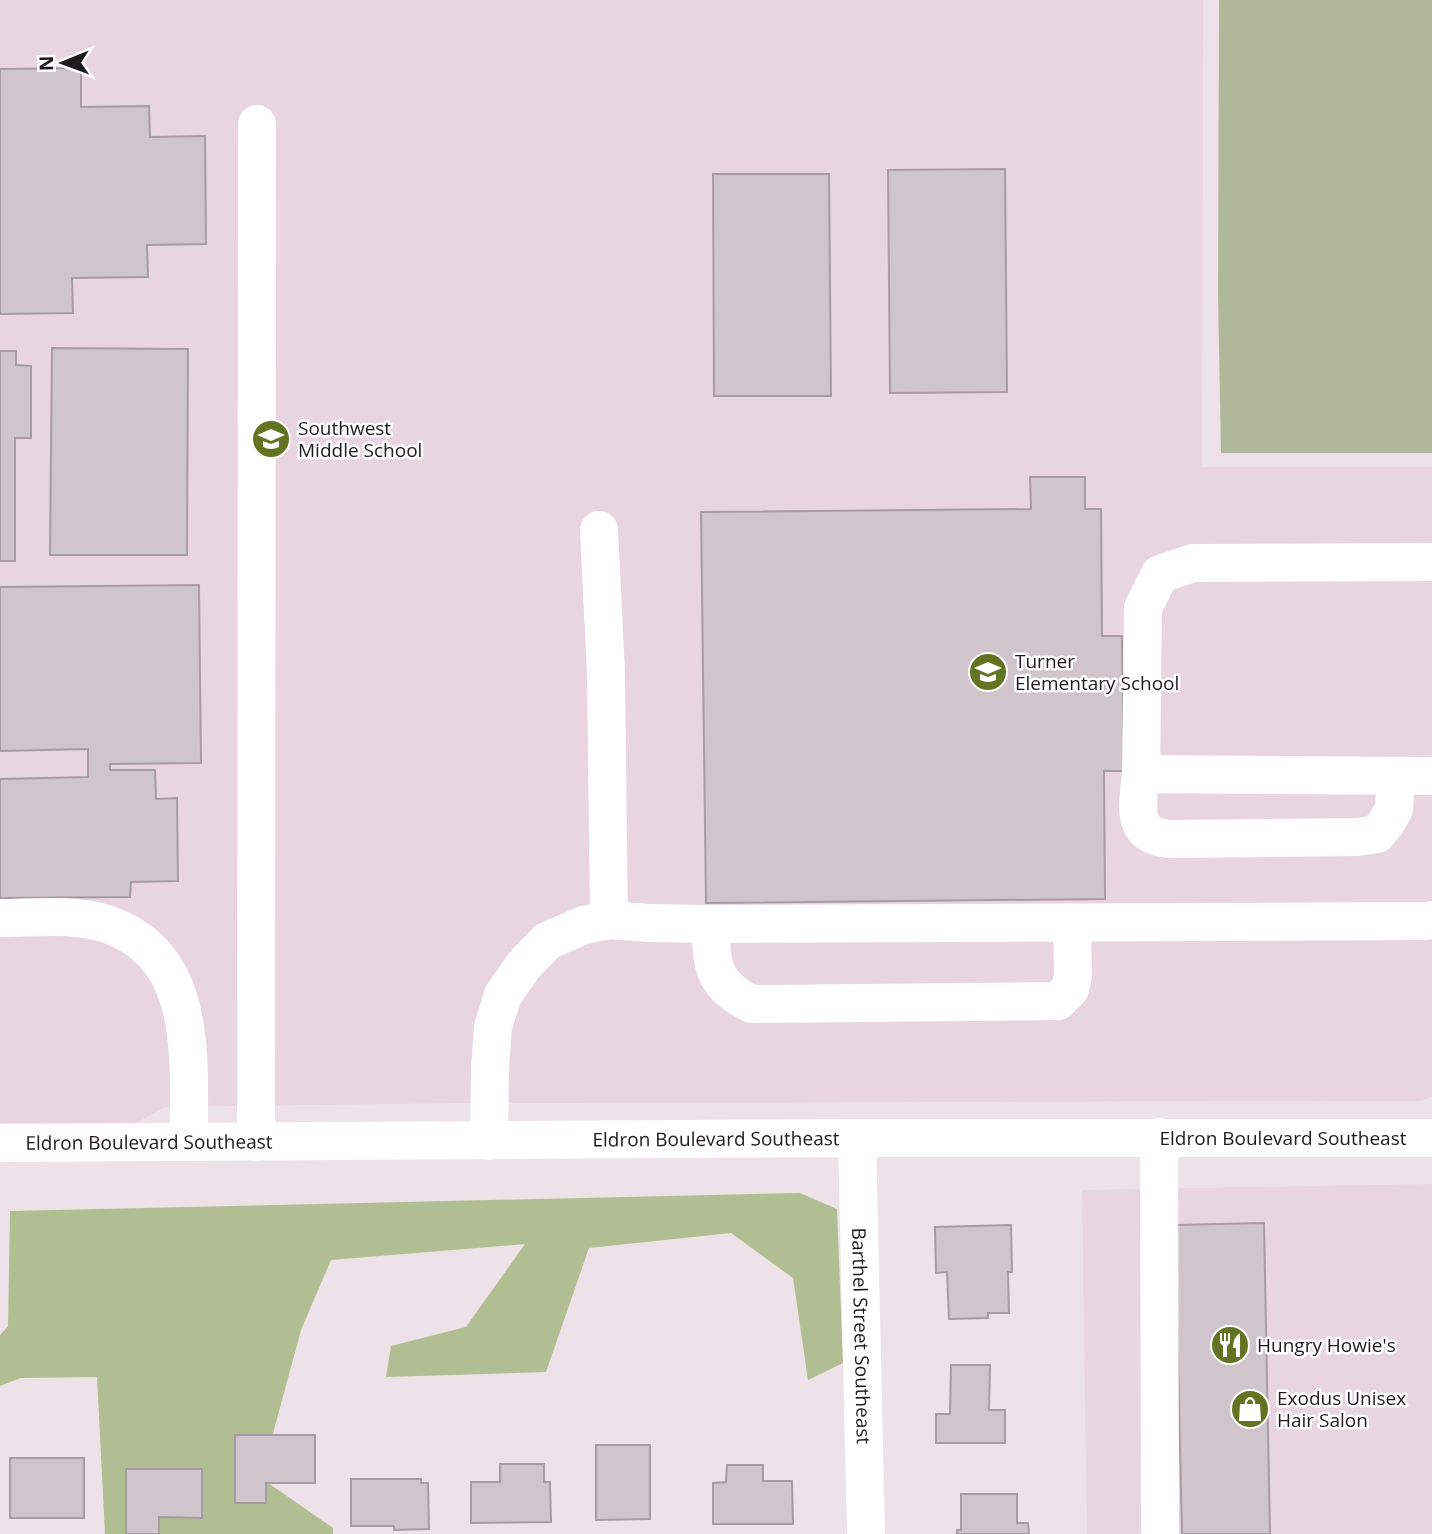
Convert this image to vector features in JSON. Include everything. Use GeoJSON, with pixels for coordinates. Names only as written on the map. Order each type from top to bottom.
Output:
{"type":"FeatureCollection","features":[{"type":"Feature","properties":{"kind":"street"},"geometry":{"type":"LineString","coordinates":[[256,1142],[257,124]]}},
{"type":"Feature","properties":{"kind":"street"},"geometry":{"type":"LineString","coordinates":[[599,530],[606,673],[609,920]]}},
{"type":"Feature","properties":{"kind":"street"},"geometry":{"type":"LineString","coordinates":[[1414,776],[1387,823],[1377,834],[1357,837],[1169,839],[1150,834],[1139,818],[1143,608],[1160,574],[1193,563],[1432,562]]}},
{"type":"Feature","properties":{"kind":"street"},"geometry":{"type":"LineString","coordinates":[[1141,774],[1414,776]]}},
{"type":"Feature","properties":{"kind":"street"},"geometry":{"type":"LineString","coordinates":[[0,918],[72,918],[105,924],[131,935],[153,953],[169,973],[183,1011],[188,1045],[189,1142]]}},
{"type":"Feature","properties":{"kind":"street"},"geometry":{"type":"LineString","coordinates":[[489,1141],[493,1027],[503,995],[524,965],[547,941],[584,925],[609,920],[711,924],[1432,920]]}},
{"type":"Feature","properties":{"kind":"street"},"geometry":{"type":"LineString","coordinates":[[711,924],[711,954],[716,974],[737,997],[752,1004],[1058,1001],[1070,989],[1073,976],[1072,923]]}},
{"type":"Feature","properties":{"kind":"street","name":"Barthel Street Southeast"},"geometry":{"type":"LineString","coordinates":[[856,1138],[866,1534]]}},
{"type":"Feature","properties":{"kind":"street"},"geometry":{"type":"LineString","coordinates":[[1159,1138],[1160,1534]]}},
{"type":"Feature","properties":{"kind":"street","name":"Eldron Boulevard Southeast"},"geometry":{"type":"LineString","coordinates":[[0,1143],[1432,1138]]}},
{"type":"Feature","properties":{"kind":"shaded area","name":"Turner Elementary School"},"geometry":{"type":"Polygon","coordinates":[[[0,0],[1203,0],[1202,467],[1432,467],[1432,1097],[1420,1101],[473,1103],[165,1107],[136,1123],[0,1123],[0,0]]]}},
{"type":"Feature","properties":{"kind":"shaded area"},"geometry":{"type":"Polygon","coordinates":[[[1432,1184],[1432,1534],[1087,1534],[1082,1190],[1432,1184]]]}},
{"type":"Feature","properties":{"kind":"green space"},"geometry":{"type":"Polygon","coordinates":[[[1219,0],[1432,0],[1432,453],[1221,453],[1218,296],[1219,0]]]}},
{"type":"Feature","properties":{"kind":"green space"},"geometry":{"type":"Polygon","coordinates":[[[800,1193],[837,1209],[843,1363],[808,1380],[793,1278],[731,1233],[589,1248],[546,1372],[386,1377],[391,1346],[466,1327],[525,1244],[331,1260],[301,1330],[261,1478],[333,1528],[333,1534],[105,1534],[97,1377],[21,1378],[0,1386],[0,1335],[8,1326],[10,1211],[800,1193]]]}},
{"type":"Feature","properties":{"kind":"building"},"geometry":{"type":"Polygon","coordinates":[[[81,68],[81,107],[149,106],[150,137],[205,136],[206,244],[147,245],[148,277],[72,278],[73,313],[0,314],[0,69],[81,68]]]}},
{"type":"Feature","properties":{"kind":"building"},"geometry":{"type":"Polygon","coordinates":[[[1005,169],[1007,392],[890,393],[888,170],[1005,169]]]}},
{"type":"Feature","properties":{"kind":"building"},"geometry":{"type":"Polygon","coordinates":[[[713,174],[829,174],[831,396],[714,396],[713,174]]]}},
{"type":"Feature","properties":{"kind":"building"},"geometry":{"type":"Polygon","coordinates":[[[52,348],[188,349],[187,555],[50,555],[52,348]]]}},
{"type":"Feature","properties":{"kind":"building"},"geometry":{"type":"Polygon","coordinates":[[[0,351],[16,351],[16,365],[31,366],[31,438],[15,438],[15,561],[0,561],[0,351]]]}},
{"type":"Feature","properties":{"kind":"building"},"geometry":{"type":"Polygon","coordinates":[[[1030,477],[1085,477],[1085,509],[1101,509],[1102,636],[1122,636],[1124,771],[1104,771],[1105,899],[706,903],[701,512],[1031,509],[1030,477]]]}},
{"type":"Feature","properties":{"kind":"building"},"geometry":{"type":"Polygon","coordinates":[[[199,585],[201,763],[110,764],[110,770],[155,770],[156,799],[177,798],[178,881],[131,882],[130,897],[0,898],[0,779],[88,777],[88,749],[0,751],[0,587],[199,585]]]}},
{"type":"Feature","properties":{"kind":"building"},"geometry":{"type":"Polygon","coordinates":[[[1264,1223],[1270,1534],[1182,1534],[1175,1225],[1264,1223]]]}},
{"type":"Feature","properties":{"kind":"building"},"geometry":{"type":"Polygon","coordinates":[[[1011,1225],[1009,1313],[988,1313],[988,1318],[949,1319],[947,1272],[936,1273],[935,1227],[1011,1225]]]}},
{"type":"Feature","properties":{"kind":"building"},"geometry":{"type":"Polygon","coordinates":[[[951,1365],[990,1365],[989,1410],[1005,1410],[1005,1443],[936,1443],[936,1414],[950,1414],[951,1365]]]}},
{"type":"Feature","properties":{"kind":"building"},"geometry":{"type":"Polygon","coordinates":[[[235,1435],[315,1435],[315,1483],[266,1483],[266,1503],[235,1503],[235,1435]]]}},
{"type":"Feature","properties":{"kind":"building"},"geometry":{"type":"Polygon","coordinates":[[[596,1445],[650,1445],[650,1519],[596,1520],[596,1445]]]}},
{"type":"Feature","properties":{"kind":"building"},"geometry":{"type":"Polygon","coordinates":[[[10,1458],[84,1458],[84,1518],[10,1518],[10,1458]]]}},
{"type":"Feature","properties":{"kind":"building"},"geometry":{"type":"Polygon","coordinates":[[[500,1464],[544,1464],[544,1482],[550,1482],[551,1522],[471,1523],[471,1482],[500,1482],[500,1464]]]}},
{"type":"Feature","properties":{"kind":"building"},"geometry":{"type":"Polygon","coordinates":[[[727,1465],[763,1465],[763,1481],[792,1481],[793,1524],[713,1524],[713,1483],[726,1482],[727,1465]]]}},
{"type":"Feature","properties":{"kind":"building"},"geometry":{"type":"Polygon","coordinates":[[[126,1469],[202,1469],[202,1518],[159,1517],[159,1534],[126,1534],[126,1469]]]}},
{"type":"Feature","properties":{"kind":"building"},"geometry":{"type":"Polygon","coordinates":[[[351,1479],[421,1479],[421,1483],[428,1483],[429,1529],[394,1530],[394,1526],[351,1526],[351,1479]]]}},
{"type":"Feature","properties":{"kind":"building"},"geometry":{"type":"Polygon","coordinates":[[[961,1494],[1017,1494],[1017,1523],[1028,1523],[1029,1534],[957,1534],[957,1530],[961,1530],[961,1494]]]}},
{"type":"Feature","properties":{"kind":"place","name":"Southwest Middle School"},"geometry":{"type":"Point","coordinates":[271,439]}},
{"type":"Feature","properties":{"kind":"place","name":"Turner Elementary School"},"geometry":{"type":"Point","coordinates":[988,672]}},
{"type":"Feature","properties":{"kind":"place","name":"Hungry Howie's"},"geometry":{"type":"Point","coordinates":[1230,1345]}},
{"type":"Feature","properties":{"kind":"place","name":"Exodus Unisex Hair Salon"},"geometry":{"type":"Point","coordinates":[1250,1409]}}]}
